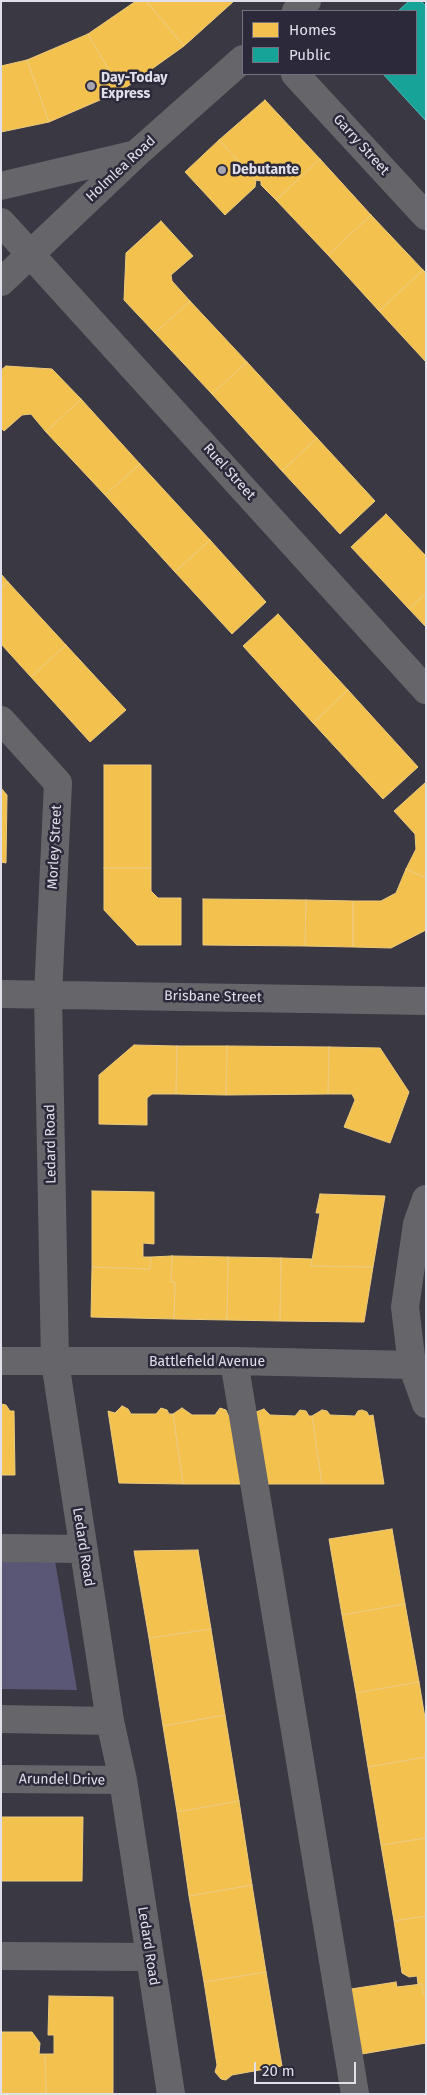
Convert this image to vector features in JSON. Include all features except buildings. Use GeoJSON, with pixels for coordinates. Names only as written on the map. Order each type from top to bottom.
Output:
{"type":"FeatureCollection","features":[{"type":"Feature","properties":{"kind":"street"},"geometry":{"type":"LineString","coordinates":[[297,10],[307,1]]}},
{"type":"Feature","properties":{"kind":"street","name":"Holmlea Road"},"geometry":{"type":"LineString","coordinates":[[1,282],[136,154],[242,59]]}},
{"type":"Feature","properties":{"kind":"street","name":"Garry Street"},"geometry":{"type":"LineString","coordinates":[[297,75],[426,216]]}},
{"type":"Feature","properties":{"kind":"street"},"geometry":{"type":"LineString","coordinates":[[1,186],[136,154]]}},
{"type":"Feature","properties":{"kind":"street","name":"Ruel Street"},"geometry":{"type":"LineString","coordinates":[[1,222],[426,690]]}},
{"type":"Feature","properties":{"kind":"street","name":"Morley Street"},"geometry":{"type":"LineString","coordinates":[[1,720],[58,783],[48,995]]}},
{"type":"Feature","properties":{"kind":"street","name":"Brisbane Street"},"geometry":{"type":"LineString","coordinates":[[1,994],[426,1001]]}},
{"type":"Feature","properties":{"kind":"street","name":"Ledard Road"},"geometry":{"type":"LineString","coordinates":[[48,995],[55,1362],[110,1721],[123,1780],[171,2094]]}},
{"type":"Feature","properties":{"kind":"street"},"geometry":{"type":"LineString","coordinates":[[426,1199],[417,1224],[405,1306],[412,1365],[426,1404]]}},
{"type":"Feature","properties":{"kind":"street"},"geometry":{"type":"LineString","coordinates":[[234,1361],[355,2094]]}},
{"type":"Feature","properties":{"kind":"street","name":"Battlefield Avenue"},"geometry":{"type":"LineString","coordinates":[[1,1362],[234,1361],[412,1365]]}},
{"type":"Feature","properties":{"kind":"street"},"geometry":{"type":"LineString","coordinates":[[1,1548],[83,1549]]}},
{"type":"Feature","properties":{"kind":"street"},"geometry":{"type":"LineString","coordinates":[[1,1719],[110,1721]]}},
{"type":"Feature","properties":{"kind":"street","name":"Arundel Drive"},"geometry":{"type":"LineString","coordinates":[[1,1779],[123,1780]]}},
{"type":"Feature","properties":{"kind":"street"},"geometry":{"type":"LineString","coordinates":[[1,1956],[150,1957]]}},
{"type":"Feature","properties":{"kind":"shaded area"},"geometry":{"type":"Polygon","coordinates":[[[1,1555],[54,1555],[77,1690],[1,1689],[1,1555]]]}},
{"type":"Feature","properties":{"kind":"place","name":"Day-Today Express"},"geometry":{"type":"Point","coordinates":[91,86]}},
{"type":"Feature","properties":{"kind":"place","name":"Debutante"},"geometry":{"type":"Point","coordinates":[222,170]}}]}
